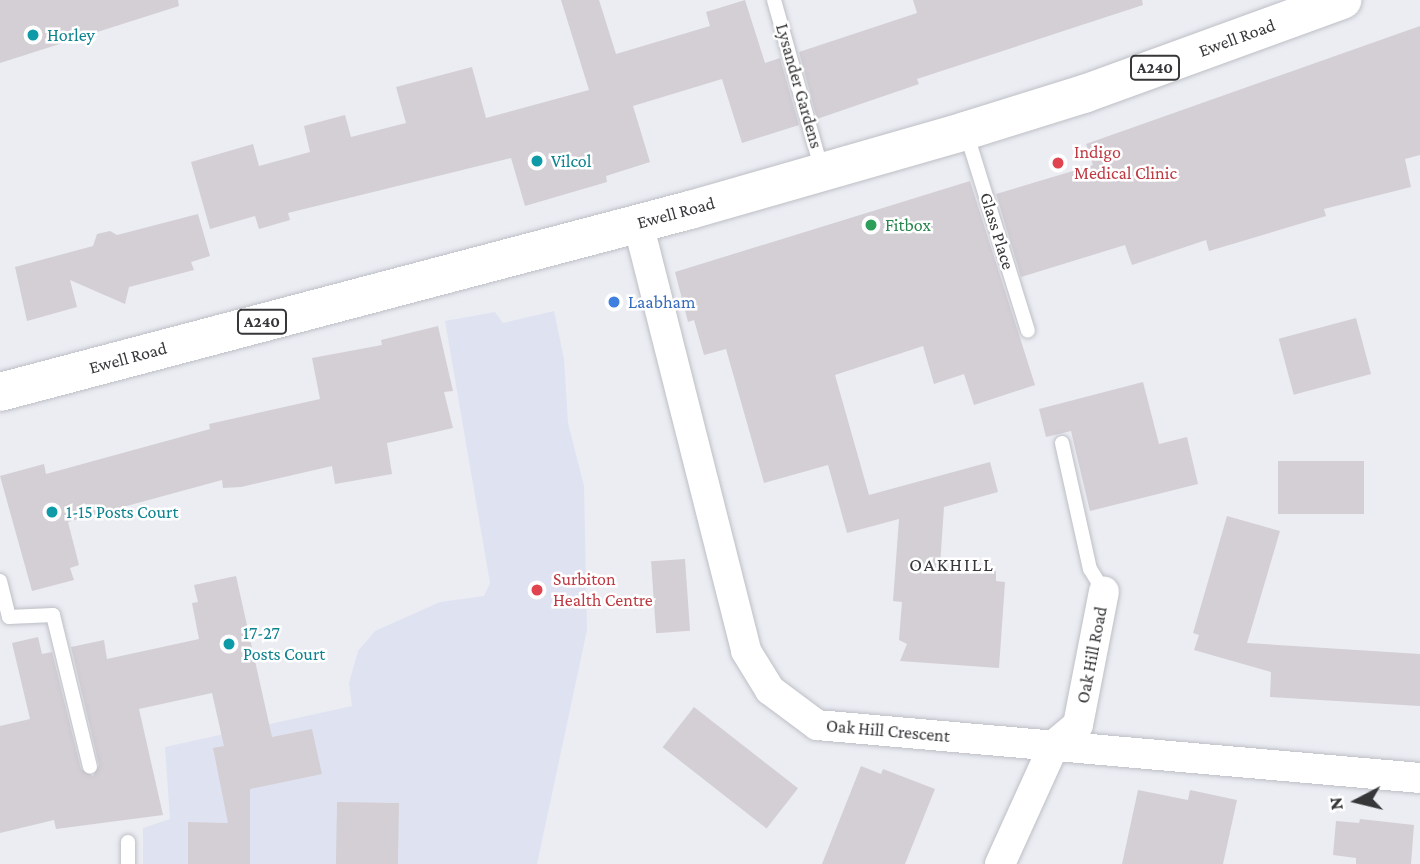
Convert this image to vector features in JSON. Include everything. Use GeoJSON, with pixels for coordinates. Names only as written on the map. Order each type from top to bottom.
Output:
{"type":"FeatureCollection","features":[{"type":"Feature","properties":{"kind":"main road","name":"Ewell Road"},"geometry":{"type":"LineString","coordinates":[[0,392],[638,223],[965,131],[1084,94],[1292,8],[1342,0]]}},
{"type":"Feature","properties":{"kind":"street","name":"Oak Hill Crescent"},"geometry":{"type":"LineString","coordinates":[[638,223],[746,651],[770,690],[817,725],[1420,778]]}},
{"type":"Feature","properties":{"kind":"street","name":"Oak Hill Road"},"geometry":{"type":"LineString","coordinates":[[1000,864],[1054,745],[1078,725],[1104,590]]}},
{"type":"Feature","properties":{"kind":"lane","name":"Lysander Gardens"},"geometry":{"type":"LineString","coordinates":[[774,0],[822,172]]}},
{"type":"Feature","properties":{"kind":"lane","name":"Glass Place"},"geometry":{"type":"LineString","coordinates":[[965,131],[1028,331]]}},
{"type":"Feature","properties":{"kind":"lane"},"geometry":{"type":"LineString","coordinates":[[1062,443],[1090,569],[1104,590]]}},
{"type":"Feature","properties":{"kind":"lane"},"geometry":{"type":"LineString","coordinates":[[0,582],[9,617],[53,615],[90,767]]}},
{"type":"Feature","properties":{"kind":"lane"},"geometry":{"type":"LineString","coordinates":[[128,842],[128,864]]}},
{"type":"Feature","properties":{"kind":"shaded area","name":"Surbiton Health Centre"},"geometry":{"type":"Polygon","coordinates":[[[554,311],[564,359],[568,423],[584,486],[587,630],[537,864],[143,864],[143,828],[170,819],[165,747],[352,706],[349,683],[358,651],[375,631],[440,602],[484,596],[490,583],[445,321],[495,312],[503,323],[554,311]]]}},
{"type":"Feature","properties":{"kind":"building"},"geometry":{"type":"Polygon","coordinates":[[[0,0],[178,0],[179,6],[0,63],[0,0]]]}},
{"type":"Feature","properties":{"kind":"building"},"geometry":{"type":"Polygon","coordinates":[[[561,0],[599,0],[616,54],[710,26],[706,12],[745,0],[765,63],[780,58],[799,125],[742,143],[722,79],[633,106],[650,162],[606,176],[607,182],[525,206],[511,158],[288,213],[290,220],[259,229],[255,216],[210,229],[191,162],[253,144],[259,166],[310,152],[304,126],[345,115],[351,137],[406,123],[396,87],[472,67],[486,118],[589,90],[561,0]]]}},
{"type":"Feature","properties":{"kind":"building"},"geometry":{"type":"Polygon","coordinates":[[[913,0],[1142,0],[1143,5],[917,79],[919,84],[817,119],[799,52],[917,13],[913,0]]]}},
{"type":"Feature","properties":{"kind":"building"},"geometry":{"type":"Polygon","coordinates":[[[1420,26],[1420,155],[1405,159],[1411,187],[1324,209],[1326,216],[1209,251],[1206,240],[1132,265],[1125,245],[1021,277],[996,194],[1093,165],[1086,144],[1420,26]]]}},
{"type":"Feature","properties":{"kind":"building"},"geometry":{"type":"Polygon","coordinates":[[[970,181],[1035,385],[974,405],[964,374],[934,384],[923,346],[835,375],[869,495],[990,462],[998,492],[944,507],[940,566],[996,571],[996,581],[1005,582],[999,668],[900,661],[907,644],[899,640],[902,602],[893,601],[899,519],[847,533],[828,465],[764,483],[726,349],[704,355],[694,320],[688,322],[675,272],[970,181]]]}},
{"type":"Feature","properties":{"kind":"building"},"geometry":{"type":"Polygon","coordinates":[[[198,214],[210,256],[191,262],[194,270],[129,287],[125,304],[70,280],[77,307],[27,321],[15,267],[93,246],[97,234],[110,231],[117,235],[198,214]]]}},
{"type":"Feature","properties":{"kind":"building"},"geometry":{"type":"Polygon","coordinates":[[[1356,318],[1371,374],[1294,395],[1279,339],[1356,318]]]}},
{"type":"Feature","properties":{"kind":"building"},"geometry":{"type":"Polygon","coordinates":[[[438,326],[453,391],[444,392],[453,428],[387,443],[392,474],[335,484],[332,466],[241,487],[223,488],[222,480],[68,522],[79,565],[70,568],[74,580],[32,591],[0,476],[44,464],[46,474],[210,429],[209,424],[320,399],[312,358],[382,345],[381,340],[438,326]]]}},
{"type":"Feature","properties":{"kind":"building"},"geometry":{"type":"Polygon","coordinates":[[[1143,382],[1159,444],[1187,437],[1198,484],[1090,511],[1071,431],[1046,437],[1039,409],[1143,382]]]}},
{"type":"Feature","properties":{"kind":"building"},"geometry":{"type":"Polygon","coordinates":[[[1278,461],[1364,461],[1364,514],[1278,514],[1278,461]]]}},
{"type":"Feature","properties":{"kind":"building"},"geometry":{"type":"Polygon","coordinates":[[[1227,516],[1280,531],[1247,643],[1420,654],[1420,706],[1270,697],[1271,672],[1194,650],[1199,635],[1193,633],[1227,516]]]}},
{"type":"Feature","properties":{"kind":"building"},"geometry":{"type":"Polygon","coordinates":[[[685,559],[690,631],[656,633],[651,561],[685,559]]]}},
{"type":"Feature","properties":{"kind":"building"},"geometry":{"type":"Polygon","coordinates":[[[236,576],[272,737],[312,729],[322,774],[250,789],[250,864],[188,864],[188,822],[228,823],[213,748],[224,746],[212,693],[139,709],[163,815],[56,829],[54,820],[0,833],[0,726],[30,719],[12,643],[38,637],[42,654],[52,652],[81,769],[93,776],[99,765],[71,647],[104,640],[107,659],[199,639],[192,603],[198,602],[194,585],[236,576]]]}},
{"type":"Feature","properties":{"kind":"building"},"geometry":{"type":"Polygon","coordinates":[[[694,707],[798,788],[767,828],[663,747],[694,707]]]}},
{"type":"Feature","properties":{"kind":"building"},"geometry":{"type":"Polygon","coordinates":[[[861,766],[881,774],[883,769],[935,789],[905,864],[822,864],[861,766]]]}},
{"type":"Feature","properties":{"kind":"building"},"geometry":{"type":"Polygon","coordinates":[[[1138,790],[1188,800],[1190,790],[1237,800],[1223,864],[1122,864],[1138,790]]]}},
{"type":"Feature","properties":{"kind":"building"},"geometry":{"type":"Polygon","coordinates":[[[337,802],[399,803],[398,864],[336,864],[337,802]]]}},
{"type":"Feature","properties":{"kind":"building"},"geometry":{"type":"Polygon","coordinates":[[[1360,819],[1414,825],[1411,864],[1356,864],[1356,858],[1333,855],[1336,821],[1359,823],[1360,819]]]}},
{"type":"Feature","properties":{"kind":"place","name":"Horley"},"geometry":{"type":"Point","coordinates":[33,35]}},
{"type":"Feature","properties":{"kind":"place","name":"Vilcol"},"geometry":{"type":"Point","coordinates":[537,161]}},
{"type":"Feature","properties":{"kind":"place","name":"Indigo Medical Clinic"},"geometry":{"type":"Point","coordinates":[1058,163]}},
{"type":"Feature","properties":{"kind":"place","name":"Fitbox"},"geometry":{"type":"Point","coordinates":[871,225]}},
{"type":"Feature","properties":{"kind":"place","name":"Laabham"},"geometry":{"type":"Point","coordinates":[614,302]}},
{"type":"Feature","properties":{"kind":"place","name":"1-15 Posts Court"},"geometry":{"type":"Point","coordinates":[52,512]}},
{"type":"Feature","properties":{"kind":"place","name":"Surbiton Health Centre"},"geometry":{"type":"Point","coordinates":[537,590]}},
{"type":"Feature","properties":{"kind":"place","name":"17-27 Posts Court"},"geometry":{"type":"Point","coordinates":[229,644]}},
{"type":"Feature","properties":{"kind":"district","name":"OAKHILL"},"geometry":{"type":"Point","coordinates":[952,565]}}]}
